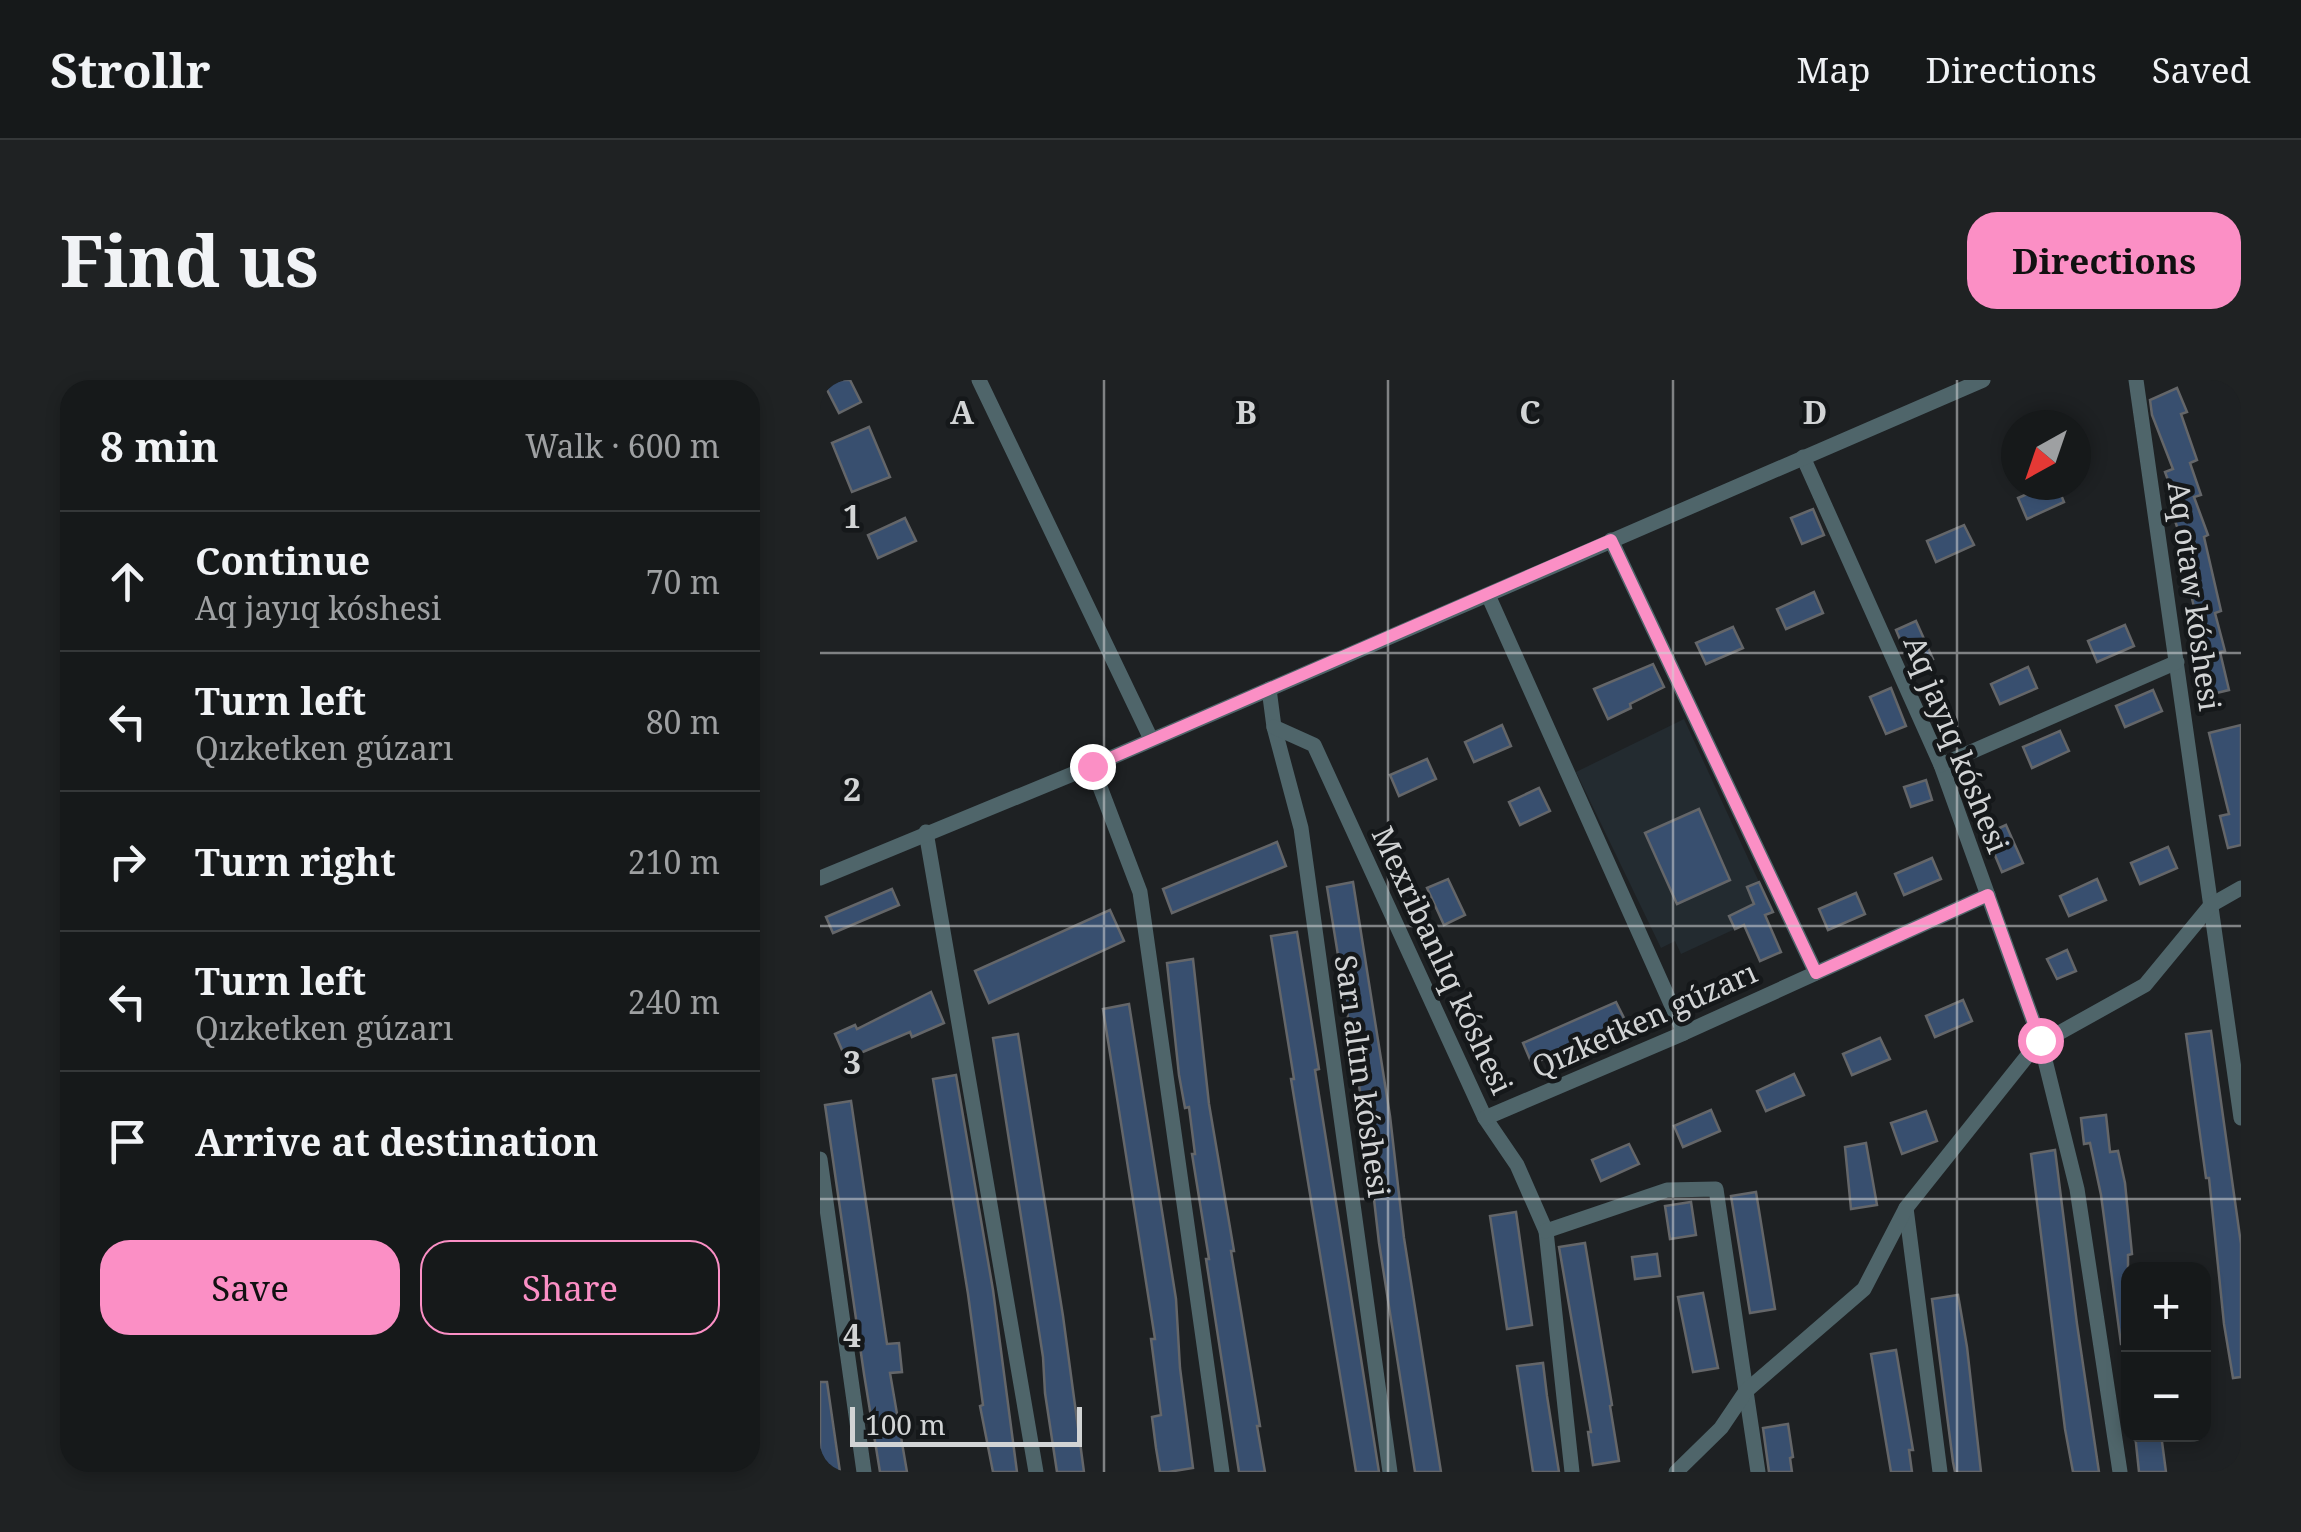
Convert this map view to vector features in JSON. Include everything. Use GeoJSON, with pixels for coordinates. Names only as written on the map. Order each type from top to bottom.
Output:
{"type":"FeatureCollection","features":[{"type":"Feature","properties":{"kind":"street"},"geometry":{"type":"LineString","coordinates":[[979,380],[1151,739]]}},
{"type":"Feature","properties":{"kind":"street"},"geometry":{"type":"LineString","coordinates":[[820,878],[1092,766],[1983,380]]}},
{"type":"Feature","properties":{"kind":"street","name":"Aq otaw kóshesi"},"geometry":{"type":"LineString","coordinates":[[2136,380],[2241,1118]]}},
{"type":"Feature","properties":{"kind":"street","name":"Aq jayıq kóshesi"},"geometry":{"type":"LineString","coordinates":[[1803,457],[1942,766],[2040,1040],[2077,1189],[2120,1472]]}},
{"type":"Feature","properties":{"kind":"street"},"geometry":{"type":"LineString","coordinates":[[1611,540],[1816,973]]}},
{"type":"Feature","properties":{"kind":"street"},"geometry":{"type":"LineString","coordinates":[[1488,595],[1684,1033]]}},
{"type":"Feature","properties":{"kind":"street"},"geometry":{"type":"LineString","coordinates":[[1942,766],[2176,662]]}},
{"type":"Feature","properties":{"kind":"street","name":"Sarı altın kóshesi"},"geometry":{"type":"LineString","coordinates":[[1269,689],[1274,727],[1301,828],[1390,1472]]}},
{"type":"Feature","properties":{"kind":"street","name":"Mexribanlıq kóshesi"},"geometry":{"type":"LineString","coordinates":[[1274,727],[1314,745],[1484,1118],[1516,1165],[1546,1230],[1572,1472]]}},
{"type":"Feature","properties":{"kind":"street"},"geometry":{"type":"LineString","coordinates":[[1092,766],[1140,892],[1222,1472]]}},
{"type":"Feature","properties":{"kind":"street"},"geometry":{"type":"LineString","coordinates":[[926,832],[1036,1472]]}},
{"type":"Feature","properties":{"kind":"street"},"geometry":{"type":"LineString","coordinates":[[1676,1472],[1721,1428],[1746,1391],[1864,1289],[1906,1208],[2040,1040],[2145,985],[2211,904],[2241,888]]}},
{"type":"Feature","properties":{"kind":"street","name":"Qızketken gúzarı"},"geometry":{"type":"LineString","coordinates":[[1484,1118],[1684,1033],[1988,895]]}},
{"type":"Feature","properties":{"kind":"street"},"geometry":{"type":"LineString","coordinates":[[820,1159],[864,1472]]}},
{"type":"Feature","properties":{"kind":"street"},"geometry":{"type":"LineString","coordinates":[[1546,1230],[1667,1190],[1716,1189],[1758,1472]]}},
{"type":"Feature","properties":{"kind":"street"},"geometry":{"type":"LineString","coordinates":[[1906,1208],[1940,1472]]}},
{"type":"Feature","properties":{"kind":"shaded area"},"geometry":{"type":"Polygon","coordinates":[[[1684,719],[1759,882],[1747,888],[1754,904],[1729,916],[1735,929],[1681,954],[1675,941],[1661,948],[1576,772],[1684,719]]]}},
{"type":"Feature","properties":{"kind":"building"},"geometry":{"type":"Polygon","coordinates":[[[822,380],[850,380],[861,402],[839,413],[822,380]]]}},
{"type":"Feature","properties":{"kind":"building"},"geometry":{"type":"Polygon","coordinates":[[[2177,388],[2187,412],[2181,414],[2197,460],[2190,463],[2201,495],[2194,497],[2208,535],[2204,537],[2221,611],[2215,613],[2225,651],[2220,652],[2229,690],[2204,696],[2196,664],[2202,663],[2192,625],[2198,624],[2180,548],[2184,547],[2172,512],[2179,510],[2165,472],[2173,469],[2150,400],[2177,388]]]}},
{"type":"Feature","properties":{"kind":"building"},"geometry":{"type":"Polygon","coordinates":[[[869,427],[890,477],[852,492],[832,443],[869,427]]]}},
{"type":"Feature","properties":{"kind":"building"},"geometry":{"type":"Polygon","coordinates":[[[2019,500],[2063,500],[2064,502],[2027,519],[2019,500]]]}},
{"type":"Feature","properties":{"kind":"building"},"geometry":{"type":"Polygon","coordinates":[[[1813,509],[1824,535],[1802,544],[1791,518],[1813,509]]]}},
{"type":"Feature","properties":{"kind":"building"},"geometry":{"type":"Polygon","coordinates":[[[905,518],[916,541],[878,558],[868,535],[905,518]]]}},
{"type":"Feature","properties":{"kind":"building"},"geometry":{"type":"Polygon","coordinates":[[[1964,525],[1974,545],[1936,562],[1927,541],[1964,525]]]}},
{"type":"Feature","properties":{"kind":"building"},"geometry":{"type":"Polygon","coordinates":[[[1814,592],[1823,613],[1786,629],[1777,609],[1814,592]]]}},
{"type":"Feature","properties":{"kind":"building"},"geometry":{"type":"Polygon","coordinates":[[[1916,621],[1933,659],[1912,668],[1896,630],[1916,621]]]}},
{"type":"Feature","properties":{"kind":"building"},"geometry":{"type":"Polygon","coordinates":[[[2125,625],[2134,646],[2097,662],[2088,641],[2125,625]]]}},
{"type":"Feature","properties":{"kind":"building"},"geometry":{"type":"Polygon","coordinates":[[[1733,627],[1743,648],[1706,664],[1696,643],[1733,627]]]}},
{"type":"Feature","properties":{"kind":"building"},"geometry":{"type":"Polygon","coordinates":[[[1653,664],[1664,687],[1608,719],[1594,689],[1653,664]]]}},
{"type":"Feature","properties":{"kind":"building"},"geometry":{"type":"Polygon","coordinates":[[[2028,667],[2037,688],[2000,704],[1991,684],[2028,667]]]}},
{"type":"Feature","properties":{"kind":"building"},"geometry":{"type":"Polygon","coordinates":[[[1891,688],[1906,726],[1886,734],[1870,697],[1891,688]]]}},
{"type":"Feature","properties":{"kind":"building"},"geometry":{"type":"Polygon","coordinates":[[[2153,690],[2162,711],[2125,727],[2116,706],[2153,690]]]}},
{"type":"Feature","properties":{"kind":"building"},"geometry":{"type":"Polygon","coordinates":[[[1502,725],[1511,746],[1474,762],[1465,742],[1502,725]]]}},
{"type":"Feature","properties":{"kind":"building"},"geometry":{"type":"Polygon","coordinates":[[[2241,725],[2241,845],[2228,848],[2220,816],[2229,814],[2209,733],[2241,725]]]}},
{"type":"Feature","properties":{"kind":"building"},"geometry":{"type":"Polygon","coordinates":[[[2060,731],[2069,751],[2032,768],[2023,747],[2060,731]]]}},
{"type":"Feature","properties":{"kind":"building"},"geometry":{"type":"Polygon","coordinates":[[[1427,759],[1436,779],[1399,796],[1390,775],[1427,759]]]}},
{"type":"Feature","properties":{"kind":"building"},"geometry":{"type":"Polygon","coordinates":[[[1926,780],[1932,800],[1911,807],[1904,787],[1926,780]]]}},
{"type":"Feature","properties":{"kind":"building"},"geometry":{"type":"Polygon","coordinates":[[[1539,788],[1550,811],[1520,825],[1509,802],[1539,788]]]}},
{"type":"Feature","properties":{"kind":"building"},"geometry":{"type":"Polygon","coordinates":[[[1699,809],[1730,880],[1677,904],[1645,833],[1699,809]]]}},
{"type":"Feature","properties":{"kind":"building"},"geometry":{"type":"Polygon","coordinates":[[[2006,825],[2023,863],[2002,872],[1986,834],[2006,825]]]}},
{"type":"Feature","properties":{"kind":"building"},"geometry":{"type":"Polygon","coordinates":[[[1277,842],[1286,866],[1172,913],[1163,889],[1277,842]]]}},
{"type":"Feature","properties":{"kind":"building"},"geometry":{"type":"Polygon","coordinates":[[[2168,847],[2177,868],[2140,884],[2131,863],[2168,847]]]}},
{"type":"Feature","properties":{"kind":"building"},"geometry":{"type":"Polygon","coordinates":[[[1932,858],[1941,879],[1904,895],[1895,874],[1932,858]]]}},
{"type":"Feature","properties":{"kind":"building"},"geometry":{"type":"Polygon","coordinates":[[[1448,879],[1465,915],[1444,925],[1427,888],[1448,879]]]}},
{"type":"Feature","properties":{"kind":"building"},"geometry":{"type":"Polygon","coordinates":[[[2097,879],[2106,900],[2069,916],[2060,896],[2097,879]]]}},
{"type":"Feature","properties":{"kind":"building"},"geometry":{"type":"Polygon","coordinates":[[[1353,882],[1441,1472],[1415,1472],[1379,1243],[1366,1129],[1327,887],[1353,882]]]}},
{"type":"Feature","properties":{"kind":"building"},"geometry":{"type":"Polygon","coordinates":[[[1759,882],[1773,912],[1765,915],[1781,952],[1760,961],[1744,925],[1735,929],[1729,916],[1754,904],[1747,887],[1759,882]]]}},
{"type":"Feature","properties":{"kind":"building"},"geometry":{"type":"Polygon","coordinates":[[[892,889],[899,905],[833,933],[826,917],[892,889]]]}},
{"type":"Feature","properties":{"kind":"building"},"geometry":{"type":"Polygon","coordinates":[[[1856,893],[1865,914],[1828,930],[1819,909],[1856,893]]]}},
{"type":"Feature","properties":{"kind":"building"},"geometry":{"type":"Polygon","coordinates":[[[1110,910],[1124,941],[989,1003],[975,971],[1110,910]]]}},
{"type":"Feature","properties":{"kind":"building"},"geometry":{"type":"Polygon","coordinates":[[[1297,932],[1379,1472],[1356,1472],[1291,1079],[1271,936],[1297,932]]]}},
{"type":"Feature","properties":{"kind":"building"},"geometry":{"type":"Polygon","coordinates":[[[2067,950],[2076,971],[2057,979],[2047,959],[2067,950]]]}},
{"type":"Feature","properties":{"kind":"building"},"geometry":{"type":"Polygon","coordinates":[[[1193,959],[1209,1104],[1265,1472],[1239,1472],[1206,1259],[1189,1107],[1185,1108],[1179,1075],[1167,963],[1193,959]]]}},
{"type":"Feature","properties":{"kind":"building"},"geometry":{"type":"Polygon","coordinates":[[[931,992],[944,1023],[912,1037],[910,1032],[846,1059],[835,1034],[855,1025],[857,1029],[931,992]]]}},
{"type":"Feature","properties":{"kind":"building"},"geometry":{"type":"Polygon","coordinates":[[[1963,1000],[1972,1021],[1935,1037],[1926,1016],[1963,1000]]]}},
{"type":"Feature","properties":{"kind":"building"},"geometry":{"type":"Polygon","coordinates":[[[1616,1002],[1626,1022],[1532,1064],[1523,1043],[1616,1002]]]}},
{"type":"Feature","properties":{"kind":"building"},"geometry":{"type":"Polygon","coordinates":[[[1129,1004],[1176,1299],[1193,1468],[1168,1472],[1160,1472],[1156,1448],[1152,1417],[1161,1415],[1151,1339],[1155,1339],[1103,1009],[1129,1004]]]}},
{"type":"Feature","properties":{"kind":"building"},"geometry":{"type":"Polygon","coordinates":[[[2211,1031],[2241,1244],[2241,1377],[2233,1378],[2209,1178],[2186,1034],[2211,1031]]]}},
{"type":"Feature","properties":{"kind":"building"},"geometry":{"type":"Polygon","coordinates":[[[1018,1034],[1084,1472],[1057,1472],[1045,1393],[1043,1357],[993,1038],[1018,1034]]]}},
{"type":"Feature","properties":{"kind":"building"},"geometry":{"type":"Polygon","coordinates":[[[1880,1038],[1890,1059],[1852,1075],[1843,1054],[1880,1038]]]}},
{"type":"Feature","properties":{"kind":"building"},"geometry":{"type":"Polygon","coordinates":[[[1794,1074],[1804,1095],[1766,1111],[1757,1091],[1794,1074]]]}},
{"type":"Feature","properties":{"kind":"building"},"geometry":{"type":"Polygon","coordinates":[[[956,1075],[993,1290],[1017,1472],[993,1472],[980,1406],[983,1405],[968,1294],[933,1079],[956,1075]]]}},
{"type":"Feature","properties":{"kind":"building"},"geometry":{"type":"Polygon","coordinates":[[[851,1101],[887,1344],[899,1343],[902,1372],[890,1373],[907,1472],[880,1472],[864,1374],[825,1105],[851,1101]]]}},
{"type":"Feature","properties":{"kind":"building"},"geometry":{"type":"Polygon","coordinates":[[[1711,1110],[1720,1131],[1683,1147],[1674,1126],[1711,1110]]]}},
{"type":"Feature","properties":{"kind":"building"},"geometry":{"type":"Polygon","coordinates":[[[1926,1111],[1937,1141],[1902,1154],[1891,1123],[1926,1111]]]}},
{"type":"Feature","properties":{"kind":"building"},"geometry":{"type":"Polygon","coordinates":[[[2106,1115],[2110,1152],[2118,1151],[2125,1183],[2132,1254],[2128,1255],[2128,1262],[2121,1262],[2121,1344],[2101,1195],[2090,1143],[2084,1144],[2081,1118],[2106,1115]]]}},
{"type":"Feature","properties":{"kind":"building"},"geometry":{"type":"Polygon","coordinates":[[[1866,1143],[1877,1205],[1851,1209],[1845,1147],[1866,1143]]]}},
{"type":"Feature","properties":{"kind":"building"},"geometry":{"type":"Polygon","coordinates":[[[1629,1144],[1639,1164],[1601,1181],[1592,1160],[1629,1144]]]}},
{"type":"Feature","properties":{"kind":"building"},"geometry":{"type":"Polygon","coordinates":[[[2055,1150],[2099,1472],[2073,1472],[2065,1429],[2031,1154],[2055,1150]]]}},
{"type":"Feature","properties":{"kind":"building"},"geometry":{"type":"Polygon","coordinates":[[[1756,1192],[1775,1309],[1750,1313],[1731,1196],[1756,1192]]]}},
{"type":"Feature","properties":{"kind":"building"},"geometry":{"type":"Polygon","coordinates":[[[1691,1202],[1696,1235],[1670,1239],[1665,1206],[1691,1202]]]}},
{"type":"Feature","properties":{"kind":"building"},"geometry":{"type":"Polygon","coordinates":[[[1516,1212],[1532,1325],[1507,1329],[1490,1216],[1516,1212]]]}},
{"type":"Feature","properties":{"kind":"building"},"geometry":{"type":"Polygon","coordinates":[[[1585,1243],[1619,1461],[1593,1465],[1591,1432],[1559,1247],[1585,1243]]]}},
{"type":"Feature","properties":{"kind":"building"},"geometry":{"type":"Polygon","coordinates":[[[1657,1254],[1660,1276],[1635,1279],[1632,1257],[1657,1254]]]}},
{"type":"Feature","properties":{"kind":"building"},"geometry":{"type":"Polygon","coordinates":[[[1703,1293],[1718,1368],[1693,1372],[1678,1297],[1703,1293]]]}},
{"type":"Feature","properties":{"kind":"building"},"geometry":{"type":"Polygon","coordinates":[[[1958,1295],[1981,1472],[1955,1472],[1953,1462],[1932,1299],[1958,1295]]]}},
{"type":"Feature","properties":{"kind":"building"},"geometry":{"type":"Polygon","coordinates":[[[1896,1350],[1913,1450],[1909,1450],[1912,1472],[1891,1472],[1871,1354],[1896,1350]]]}},
{"type":"Feature","properties":{"kind":"building"},"geometry":{"type":"Polygon","coordinates":[[[1543,1363],[1559,1472],[1533,1472],[1517,1366],[1543,1363]]]}},
{"type":"Feature","properties":{"kind":"building"},"geometry":{"type":"Polygon","coordinates":[[[820,1382],[827,1382],[840,1472],[820,1472],[820,1382]]]}},
{"type":"Feature","properties":{"kind":"building"},"geometry":{"type":"Polygon","coordinates":[[[1788,1424],[1792,1472],[1769,1472],[1763,1428],[1788,1424]]]}},
{"type":"Feature","properties":{"kind":"building"},"geometry":{"type":"Polygon","coordinates":[[[2136,1442],[2162,1442],[2166,1472],[2139,1472],[2136,1442]]]}},
{"type":"Feature","properties":{"kind":"route"},"geometry":{"type":"LineString","coordinates":[[1092,766],[1611,540],[1816,973],[1988,895],[2040,1040]]}}]}
